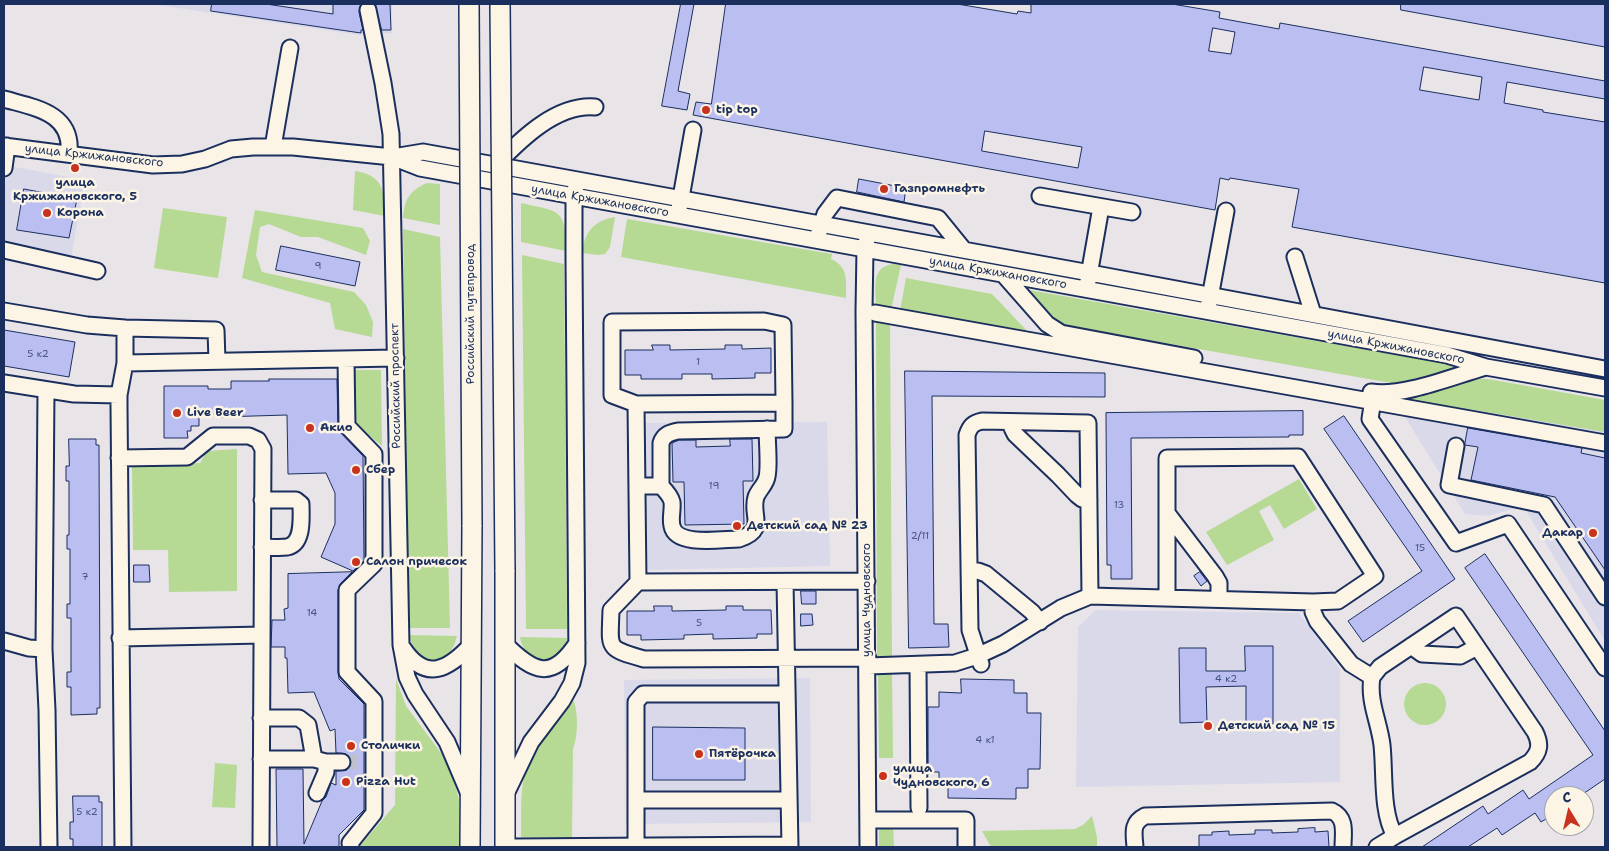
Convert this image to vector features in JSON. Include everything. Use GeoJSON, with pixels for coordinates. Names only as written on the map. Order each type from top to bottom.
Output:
{"type":"FeatureCollection","features":[{"type":"Feature","properties":{"kind":"main road","name":"Российский путепровод"},"geometry":{"type":"LineString","coordinates":[[469,4],[472,624]]}},
{"type":"Feature","properties":{"kind":"main road"},"geometry":{"type":"LineString","coordinates":[[500,4],[505,570],[505,847]]}},
{"type":"Feature","properties":{"kind":"main road","name":"Российский проспект"},"geometry":{"type":"LineString","coordinates":[[470,847],[472,624]]}},
{"type":"Feature","properties":{"kind":"street","name":"Российский проспект"},"geometry":{"type":"LineString","coordinates":[[368,10],[391,134],[401,645],[407,677],[415,694],[447,742],[470,796]]}},
{"type":"Feature","properties":{"kind":"street"},"geometry":{"type":"LineString","coordinates":[[273,146],[290,48]]}},
{"type":"Feature","properties":{"kind":"street"},"geometry":{"type":"LineString","coordinates":[[4,99],[38,110],[54,117],[64,125],[70,141],[69,154]]}},
{"type":"Feature","properties":{"kind":"street"},"geometry":{"type":"LineString","coordinates":[[496,165],[530,134],[552,118],[574,108],[595,107]]}},
{"type":"Feature","properties":{"kind":"street"},"geometry":{"type":"LineString","coordinates":[[678,215],[680,199],[691,167],[693,130]]}},
{"type":"Feature","properties":{"kind":"street","name":"улица Кржижановского"},"geometry":{"type":"LineString","coordinates":[[6,146],[153,165],[182,164],[232,149],[273,146],[392,157],[423,152],[1211,295],[1605,369]]}},
{"type":"Feature","properties":{"kind":"street"},"geometry":{"type":"LineString","coordinates":[[4,168],[6,146]]}},
{"type":"Feature","properties":{"kind":"street","name":"улица Кржижановского"},"geometry":{"type":"LineString","coordinates":[[392,157],[420,168],[1447,355],[1486,367],[1605,388]]}},
{"type":"Feature","properties":{"kind":"street"},"geometry":{"type":"LineString","coordinates":[[505,795],[532,742],[562,701],[572,683],[577,663],[574,196],[577,180]]}},
{"type":"Feature","properties":{"kind":"street"},"geometry":{"type":"LineString","coordinates":[[1040,196],[1132,212]]}},
{"type":"Feature","properties":{"kind":"street"},"geometry":{"type":"LineString","coordinates":[[817,240],[820,224],[825,214],[838,198],[938,218],[964,250]]}},
{"type":"Feature","properties":{"kind":"street"},"geometry":{"type":"LineString","coordinates":[[1087,290],[1102,207]]}},
{"type":"Feature","properties":{"kind":"street"},"geometry":{"type":"LineString","coordinates":[[1208,312],[1226,211]]}},
{"type":"Feature","properties":{"kind":"street","name":"улица Чудновского"},"geometry":{"type":"LineString","coordinates":[[868,233],[864,332],[868,847]]}},
{"type":"Feature","properties":{"kind":"street"},"geometry":{"type":"LineString","coordinates":[[4,250],[97,271]]}},
{"type":"Feature","properties":{"kind":"street"},"geometry":{"type":"LineString","coordinates":[[1295,256],[1313,314]]}},
{"type":"Feature","properties":{"kind":"street"},"geometry":{"type":"LineString","coordinates":[[1003,274],[1047,324],[1061,333],[1605,442]]}},
{"type":"Feature","properties":{"kind":"street"},"geometry":{"type":"LineString","coordinates":[[4,311],[79,324],[124,328],[216,330],[217,361]]}},
{"type":"Feature","properties":{"kind":"street"},"geometry":{"type":"LineString","coordinates":[[875,313],[1373,397],[1406,390],[1486,367]]}},
{"type":"Feature","properties":{"kind":"street"},"geometry":{"type":"LineString","coordinates":[[767,429],[767,479],[755,497],[756,524],[753,532],[739,539],[688,540],[679,537],[671,525],[672,501],[661,486],[661,442],[663,436],[678,431],[767,429],[784,429],[784,403],[783,325],[764,321],[612,322],[612,394],[636,404],[784,403]]}},
{"type":"Feature","properties":{"kind":"street"},"geometry":{"type":"LineString","coordinates":[[123,847],[119,395],[125,363],[124,328]]}},
{"type":"Feature","properties":{"kind":"street"},"geometry":{"type":"LineString","coordinates":[[125,363],[396,358]]}},
{"type":"Feature","properties":{"kind":"street"},"geometry":{"type":"LineString","coordinates":[[346,359],[347,426],[374,454],[374,564],[347,590],[347,672],[374,701],[369,762],[374,813],[350,843],[350,847]]}},
{"type":"Feature","properties":{"kind":"street"},"geometry":{"type":"LineString","coordinates":[[4,383],[74,394],[119,395]]}},
{"type":"Feature","properties":{"kind":"street"},"geometry":{"type":"LineString","coordinates":[[46,390],[44,649],[47,720],[48,847]]}},
{"type":"Feature","properties":{"kind":"street"},"geometry":{"type":"LineString","coordinates":[[1373,397],[1370,420],[1456,544],[1508,524],[1605,668]]}},
{"type":"Feature","properties":{"kind":"street"},"geometry":{"type":"LineString","coordinates":[[636,404],[638,582],[611,610],[610,638],[612,646],[619,652],[644,659],[786,657],[918,664],[955,663],[979,660],[1061,608],[1090,596],[1313,602],[1338,601],[1375,576],[1298,457],[1167,458],[1167,598]]}},
{"type":"Feature","properties":{"kind":"street"},"geometry":{"type":"LineString","coordinates":[[979,660],[970,630],[967,435],[974,423],[982,421],[1088,423],[1090,596]]}},
{"type":"Feature","properties":{"kind":"street"},"geometry":{"type":"LineString","coordinates":[[1012,422],[1015,434],[1077,495],[1082,499],[1089,500]]}},
{"type":"Feature","properties":{"kind":"street"},"geometry":{"type":"LineString","coordinates":[[119,458],[187,456],[213,436],[249,436],[258,440],[262,449],[261,847]]}},
{"type":"Feature","properties":{"kind":"street"},"geometry":{"type":"LineString","coordinates":[[1456,446],[1449,485],[1544,505],[1605,597]]}},
{"type":"Feature","properties":{"kind":"street"},"geometry":{"type":"LineString","coordinates":[[637,486],[661,486]]}},
{"type":"Feature","properties":{"kind":"street"},"geometry":{"type":"LineString","coordinates":[[262,500],[296,500],[301,504],[301,530],[296,542],[288,547],[262,547]]}},
{"type":"Feature","properties":{"kind":"street"},"geometry":{"type":"LineString","coordinates":[[1167,513],[1215,576],[1219,583],[1219,599]]}},
{"type":"Feature","properties":{"kind":"street"},"geometry":{"type":"LineString","coordinates":[[970,571],[986,574],[1032,612],[1040,622]]}},
{"type":"Feature","properties":{"kind":"street"},"geometry":{"type":"LineString","coordinates":[[638,582],[867,581]]}},
{"type":"Feature","properties":{"kind":"street"},"geometry":{"type":"LineString","coordinates":[[514,847],[790,846],[785,582]]}},
{"type":"Feature","properties":{"kind":"street"},"geometry":{"type":"LineString","coordinates":[[1313,602],[1313,612],[1317,621],[1351,664],[1372,677]]}},
{"type":"Feature","properties":{"kind":"street"},"geometry":{"type":"LineString","coordinates":[[1377,847],[1530,762],[1540,748],[1539,739],[1535,732],[1456,616],[1380,667],[1372,677],[1370,691],[1382,743],[1388,822],[1395,836]]}},
{"type":"Feature","properties":{"kind":"street"},"geometry":{"type":"LineString","coordinates":[[120,638],[262,634]]}},
{"type":"Feature","properties":{"kind":"street"},"geometry":{"type":"LineString","coordinates":[[4,641],[29,648],[44,649]]}},
{"type":"Feature","properties":{"kind":"street"},"geometry":{"type":"LineString","coordinates":[[505,644],[520,659],[529,665],[540,668],[552,667],[562,662],[577,643]]}},
{"type":"Feature","properties":{"kind":"street"},"geometry":{"type":"LineString","coordinates":[[401,645],[408,657],[416,664],[426,669],[438,669],[449,665],[460,657],[472,644]]}},
{"type":"Feature","properties":{"kind":"street"},"geometry":{"type":"LineString","coordinates":[[1411,646],[1422,654],[1460,656],[1477,647]]}},
{"type":"Feature","properties":{"kind":"street"},"geometry":{"type":"LineString","coordinates":[[918,664],[919,808]]}},
{"type":"Feature","properties":{"kind":"street"},"geometry":{"type":"LineString","coordinates":[[636,846],[636,702],[643,694],[787,694]]}},
{"type":"Feature","properties":{"kind":"street"},"geometry":{"type":"LineString","coordinates":[[261,718],[299,718],[308,725],[320,761],[326,772],[317,792]]}},
{"type":"Feature","properties":{"kind":"street"},"geometry":{"type":"LineString","coordinates":[[261,759],[342,762]]}},
{"type":"Feature","properties":{"kind":"street"},"geometry":{"type":"LineString","coordinates":[[636,800],[788,800]]}},
{"type":"Feature","properties":{"kind":"street"},"geometry":{"type":"LineString","coordinates":[[1135,847],[1134,828],[1138,820],[1145,816],[1332,811],[1339,814],[1342,821],[1343,847]]}},
{"type":"Feature","properties":{"kind":"street"},"geometry":{"type":"LineString","coordinates":[[868,820],[970,818],[966,847]]}},
{"type":"Feature","properties":{"kind":"shaded area"},"geometry":{"type":"Polygon","coordinates":[[[152,4],[392,4],[392,33],[359,35],[152,4]]]}},
{"type":"Feature","properties":{"kind":"shaded area"},"geometry":{"type":"Polygon","coordinates":[[[4,165],[85,180],[69,269],[4,257],[4,165]]]}},
{"type":"Feature","properties":{"kind":"shaded area"},"geometry":{"type":"Polygon","coordinates":[[[1454,399],[1605,423],[1605,641],[1523,506],[1488,516],[1465,514],[1403,414],[1454,399]]]}},
{"type":"Feature","properties":{"kind":"shaded area","name":"Детский сад № 23"},"geometry":{"type":"Polygon","coordinates":[[[827,422],[830,566],[645,570],[644,423],[827,422]]]}},
{"type":"Feature","properties":{"kind":"shaded area","name":"Детский сад № 15"},"geometry":{"type":"Polygon","coordinates":[[[1096,610],[1299,613],[1340,669],[1340,782],[1076,787],[1078,627],[1096,610]]]}},
{"type":"Feature","properties":{"kind":"shaded area"},"geometry":{"type":"Polygon","coordinates":[[[810,678],[811,822],[626,824],[624,680],[810,678]]]}},
{"type":"Feature","properties":{"kind":"green space"},"geometry":{"type":"Polygon","coordinates":[[[355,171],[372,176],[377,180],[383,192],[385,216],[353,210],[355,171]]]}},
{"type":"Feature","properties":{"kind":"green space"},"geometry":{"type":"Polygon","coordinates":[[[427,183],[440,184],[440,225],[403,218],[409,196],[416,189],[427,183]]]}},
{"type":"Feature","properties":{"kind":"green space"},"geometry":{"type":"Polygon","coordinates":[[[521,203],[544,208],[558,214],[562,219],[564,227],[566,251],[521,242],[521,203]]]}},
{"type":"Feature","properties":{"kind":"green space"},"geometry":{"type":"Polygon","coordinates":[[[163,208],[227,217],[218,278],[154,268],[163,208]]]}},
{"type":"Feature","properties":{"kind":"green space"},"geometry":{"type":"Polygon","coordinates":[[[255,210],[363,228],[370,241],[366,255],[318,237],[301,237],[269,224],[260,227],[256,255],[262,272],[354,292],[366,305],[373,322],[372,337],[335,329],[330,303],[242,278],[255,210]]]}},
{"type":"Feature","properties":{"kind":"green space"},"geometry":{"type":"Polygon","coordinates":[[[615,217],[610,247],[605,254],[582,253],[585,239],[592,228],[602,221],[615,217]]]}},
{"type":"Feature","properties":{"kind":"green space"},"geometry":{"type":"Polygon","coordinates":[[[627,219],[832,254],[831,259],[837,262],[844,271],[846,298],[621,257],[627,219]]]}},
{"type":"Feature","properties":{"kind":"green space"},"geometry":{"type":"Polygon","coordinates":[[[403,229],[440,237],[450,628],[409,628],[403,229]]]}},
{"type":"Feature","properties":{"kind":"green space"},"geometry":{"type":"Polygon","coordinates":[[[522,255],[564,264],[567,629],[526,629],[522,255]]]}},
{"type":"Feature","properties":{"kind":"green space"},"geometry":{"type":"Polygon","coordinates":[[[893,264],[901,265],[891,310],[876,307],[875,286],[878,274],[881,269],[893,264]]]}},
{"type":"Feature","properties":{"kind":"green space"},"geometry":{"type":"Polygon","coordinates":[[[906,278],[992,294],[1031,335],[900,311],[906,278]]]}},
{"type":"Feature","properties":{"kind":"green space"},"geometry":{"type":"Polygon","coordinates":[[[1029,290],[1452,365],[1453,368],[1397,384],[1063,325],[1051,318],[1029,290]]]}},
{"type":"Feature","properties":{"kind":"green space"},"geometry":{"type":"Polygon","coordinates":[[[876,316],[890,318],[892,659],[877,659],[876,316]]]}},
{"type":"Feature","properties":{"kind":"green space"},"geometry":{"type":"Polygon","coordinates":[[[355,370],[381,370],[382,446],[355,424],[355,370]]]}},
{"type":"Feature","properties":{"kind":"green space"},"geometry":{"type":"Polygon","coordinates":[[[1476,379],[1488,379],[1605,400],[1605,432],[1469,409],[1456,412],[1400,401],[1476,379]]]}},
{"type":"Feature","properties":{"kind":"green space"},"geometry":{"type":"Polygon","coordinates":[[[237,449],[237,591],[169,592],[168,550],[133,550],[132,466],[200,463],[207,451],[237,449]]]}},
{"type":"Feature","properties":{"kind":"green space"},"geometry":{"type":"Polygon","coordinates":[[[1299,479],[1317,509],[1284,529],[1270,505],[1259,511],[1274,540],[1227,565],[1206,532],[1299,479]]]}},
{"type":"Feature","properties":{"kind":"green space"},"geometry":{"type":"Polygon","coordinates":[[[409,635],[457,636],[453,647],[447,655],[440,660],[433,661],[419,654],[413,646],[409,635]]]}},
{"type":"Feature","properties":{"kind":"green space"},"geometry":{"type":"Polygon","coordinates":[[[520,637],[567,638],[564,648],[559,655],[552,659],[544,660],[529,654],[523,647],[520,637]]]}},
{"type":"Feature","properties":{"kind":"green space"},"geometry":{"type":"Polygon","coordinates":[[[892,671],[893,758],[879,758],[878,672],[892,671]]]}},
{"type":"Feature","properties":{"kind":"green space"},"geometry":{"type":"Polygon","coordinates":[[[396,679],[406,706],[444,757],[453,778],[459,799],[459,847],[359,847],[395,805],[396,679]]]}},
{"type":"Feature","properties":{"kind":"green space"},"geometry":{"type":"Polygon","coordinates":[[[1429,683],[1437,686],[1443,692],[1446,704],[1443,716],[1437,722],[1421,725],[1413,722],[1407,716],[1404,700],[1407,692],[1413,686],[1429,683]]]}},
{"type":"Feature","properties":{"kind":"green space"},"geometry":{"type":"Polygon","coordinates":[[[572,698],[576,709],[577,723],[573,749],[572,838],[521,837],[522,795],[526,770],[534,751],[572,698]]]}},
{"type":"Feature","properties":{"kind":"green space"},"geometry":{"type":"Polygon","coordinates":[[[215,763],[237,765],[235,808],[212,807],[215,763]]]}},
{"type":"Feature","properties":{"kind":"green space"},"geometry":{"type":"Polygon","coordinates":[[[1092,816],[1097,837],[1097,847],[991,847],[982,831],[1075,829],[1083,825],[1092,816]]]}},
{"type":"Feature","properties":{"kind":"green space"},"geometry":{"type":"Polygon","coordinates":[[[886,826],[893,826],[894,847],[879,847],[879,830],[886,826]]]}},
{"type":"Feature","properties":{"kind":"building"},"geometry":{"type":"Polygon","coordinates":[[[212,4],[266,4],[333,14],[333,4],[361,4],[359,12],[363,30],[361,30],[361,33],[211,11],[212,4]]]}},
{"type":"Feature","properties":{"kind":"building"},"geometry":{"type":"Polygon","coordinates":[[[375,4],[390,4],[391,30],[382,30],[375,4]]]}},
{"type":"Feature","properties":{"kind":"building"},"geometry":{"type":"Polygon","coordinates":[[[681,4],[694,4],[678,91],[690,94],[687,110],[662,106],[681,4]]]}},
{"type":"Feature","properties":{"kind":"building"},"geometry":{"type":"Polygon","coordinates":[[[726,4],[957,4],[1017,14],[1018,11],[1031,13],[1031,4],[1172,4],[1220,12],[1219,18],[1279,29],[1280,23],[1605,81],[1605,99],[1507,82],[1504,103],[1543,110],[1543,112],[1605,122],[1605,283],[1292,227],[1299,189],[1220,178],[1215,210],[693,115],[696,102],[711,104],[726,4]],[[1213,28],[1209,51],[1231,54],[1235,32],[1213,28]],[[1424,67],[1420,90],[1479,100],[1482,77],[1424,67]],[[985,131],[982,151],[1078,168],[1082,147],[985,131]]]}},
{"type":"Feature","properties":{"kind":"building"},"geometry":{"type":"Polygon","coordinates":[[[1401,4],[1605,4],[1605,47],[1401,10],[1401,4]]]}},
{"type":"Feature","properties":{"kind":"building"},"geometry":{"type":"Polygon","coordinates":[[[859,179],[906,188],[904,202],[857,192],[859,179]]]}},
{"type":"Feature","properties":{"kind":"building","name":"Корона"},"geometry":{"type":"Polygon","coordinates":[[[24,189],[77,199],[69,238],[17,230],[24,189]]]}},
{"type":"Feature","properties":{"kind":"building"},"geometry":{"type":"Polygon","coordinates":[[[281,246],[360,262],[355,286],[276,270],[281,246]]]}},
{"type":"Feature","properties":{"kind":"building"},"geometry":{"type":"Polygon","coordinates":[[[4,330],[75,342],[69,377],[4,366],[4,330]]]}},
{"type":"Feature","properties":{"kind":"building"},"geometry":{"type":"Polygon","coordinates":[[[652,345],[670,345],[670,350],[725,349],[725,345],[742,345],[742,349],[771,348],[771,373],[755,373],[755,378],[712,379],[712,374],[682,374],[682,379],[641,379],[641,375],[625,375],[625,350],[653,350],[652,345]]]}},
{"type":"Feature","properties":{"kind":"building"},"geometry":{"type":"Polygon","coordinates":[[[905,371],[1105,373],[1105,397],[932,396],[934,624],[948,624],[949,647],[909,648],[905,371]]]}},
{"type":"Feature","properties":{"kind":"building"},"geometry":{"type":"Polygon","coordinates":[[[269,379],[337,379],[338,430],[363,456],[364,561],[353,571],[321,557],[335,524],[335,493],[326,473],[288,474],[287,415],[220,417],[220,414],[199,414],[199,426],[191,426],[191,431],[187,431],[188,438],[164,438],[164,386],[208,386],[208,389],[231,389],[231,381],[269,381],[269,379]]]}},
{"type":"Feature","properties":{"kind":"building"},"geometry":{"type":"Polygon","coordinates":[[[1303,411],[1303,435],[1289,435],[1289,437],[1131,438],[1132,579],[1111,579],[1111,565],[1107,565],[1106,413],[1303,411]]]}},
{"type":"Feature","properties":{"kind":"building"},"geometry":{"type":"Polygon","coordinates":[[[1344,416],[1455,579],[1363,642],[1348,621],[1422,571],[1324,429],[1344,416]]]}},
{"type":"Feature","properties":{"kind":"building","name":"Дакар"},"geometry":{"type":"Polygon","coordinates":[[[1468,428],[1582,448],[1581,453],[1605,458],[1605,570],[1555,497],[1471,480],[1478,447],[1465,445],[1468,428]]]}},
{"type":"Feature","properties":{"kind":"building"},"geometry":{"type":"Polygon","coordinates":[[[69,439],[96,439],[96,445],[99,445],[100,708],[97,708],[97,714],[71,715],[71,687],[67,687],[67,672],[71,672],[71,618],[67,618],[67,604],[70,604],[70,549],[67,549],[67,535],[69,535],[69,481],[66,481],[66,466],[69,466],[69,439]]]}},
{"type":"Feature","properties":{"kind":"building"},"geometry":{"type":"Polygon","coordinates":[[[730,439],[752,439],[753,481],[743,481],[744,524],[685,525],[684,482],[673,482],[672,443],[679,440],[696,440],[696,447],[730,446],[730,439]]]}},
{"type":"Feature","properties":{"kind":"building"},"geometry":{"type":"Polygon","coordinates":[[[1485,554],[1605,731],[1605,779],[1594,786],[1548,786],[1593,755],[1465,568],[1485,554]]]}},
{"type":"Feature","properties":{"kind":"building"},"geometry":{"type":"Polygon","coordinates":[[[134,565],[149,565],[150,582],[134,582],[134,565]]]}},
{"type":"Feature","properties":{"kind":"building"},"geometry":{"type":"Polygon","coordinates":[[[352,572],[340,584],[338,590],[338,672],[339,679],[364,704],[364,810],[339,835],[339,847],[277,847],[276,769],[303,769],[304,844],[331,783],[336,785],[336,771],[347,770],[351,762],[346,754],[336,753],[335,729],[330,731],[314,692],[288,693],[285,647],[271,647],[272,620],[285,620],[284,609],[288,608],[288,574],[352,572]]]}},
{"type":"Feature","properties":{"kind":"building"},"geometry":{"type":"Polygon","coordinates":[[[1200,572],[1207,581],[1201,586],[1194,576],[1200,572]]]}},
{"type":"Feature","properties":{"kind":"building"},"geometry":{"type":"Polygon","coordinates":[[[801,591],[816,591],[816,604],[802,604],[801,591]]]}},
{"type":"Feature","properties":{"kind":"building"},"geometry":{"type":"Polygon","coordinates":[[[654,606],[672,606],[672,611],[726,610],[726,606],[743,606],[743,610],[771,610],[772,634],[757,634],[757,638],[713,639],[713,634],[684,635],[684,639],[641,640],[641,635],[627,635],[627,611],[654,611],[654,606]]]}},
{"type":"Feature","properties":{"kind":"building"},"geometry":{"type":"Polygon","coordinates":[[[801,614],[812,614],[813,625],[801,626],[801,614]]]}},
{"type":"Feature","properties":{"kind":"building"},"geometry":{"type":"Polygon","coordinates":[[[1245,646],[1273,646],[1273,724],[1246,724],[1246,686],[1206,687],[1207,722],[1180,723],[1179,648],[1206,648],[1206,671],[1245,671],[1245,646]]]}},
{"type":"Feature","properties":{"kind":"building"},"geometry":{"type":"Polygon","coordinates":[[[961,679],[1014,680],[1014,693],[1027,693],[1027,713],[1041,713],[1040,769],[1028,769],[1028,788],[1016,788],[1016,799],[948,798],[948,787],[939,787],[939,772],[928,772],[928,707],[939,707],[939,692],[961,693],[961,679]]]}},
{"type":"Feature","properties":{"kind":"building","name":"Пятёрочка"},"geometry":{"type":"Polygon","coordinates":[[[653,727],[745,728],[745,780],[653,780],[653,727]]]}},
{"type":"Feature","properties":{"kind":"building"},"geometry":{"type":"Polygon","coordinates":[[[1544,789],[1544,820],[1541,822],[1535,813],[1502,835],[1497,828],[1468,847],[1422,847],[1483,806],[1488,814],[1523,790],[1529,799],[1544,789]]]}},
{"type":"Feature","properties":{"kind":"building"},"geometry":{"type":"Polygon","coordinates":[[[73,796],[99,796],[99,802],[102,802],[102,847],[73,847],[73,839],[70,839],[70,822],[73,822],[73,796]]]}},
{"type":"Feature","properties":{"kind":"building"},"geometry":{"type":"Polygon","coordinates":[[[1315,828],[1315,832],[1328,831],[1329,847],[1199,847],[1199,835],[1212,835],[1212,832],[1229,831],[1229,835],[1255,834],[1255,830],[1272,830],[1272,833],[1298,832],[1298,829],[1315,828]]]}},
{"type":"Feature","properties":{"kind":"tunnel"},"geometry":{"type":"LineString","coordinates":[[342,762],[364,762]]}},
{"type":"Feature","properties":{"kind":"place","name":"tip top"},"geometry":{"type":"Point","coordinates":[706,110]}},
{"type":"Feature","properties":{"kind":"place","name":"улица Кржижановского, 5"},"geometry":{"type":"Point","coordinates":[75,168]}},
{"type":"Feature","properties":{"kind":"place","name":"Газпромнефть"},"geometry":{"type":"Point","coordinates":[884,189]}},
{"type":"Feature","properties":{"kind":"place","name":"Корона"},"geometry":{"type":"Point","coordinates":[47,213]}},
{"type":"Feature","properties":{"kind":"place","name":"Live Beer"},"geometry":{"type":"Point","coordinates":[177,413]}},
{"type":"Feature","properties":{"kind":"place","name":"Акио"},"geometry":{"type":"Point","coordinates":[310,428]}},
{"type":"Feature","properties":{"kind":"place","name":"Сбер"},"geometry":{"type":"Point","coordinates":[356,470]}},
{"type":"Feature","properties":{"kind":"place","name":"Детский сад № 23"},"geometry":{"type":"Point","coordinates":[737,526]}},
{"type":"Feature","properties":{"kind":"place","name":"Дакар"},"geometry":{"type":"Point","coordinates":[1593,533]}},
{"type":"Feature","properties":{"kind":"place","name":"Салон причесок"},"geometry":{"type":"Point","coordinates":[356,562]}},
{"type":"Feature","properties":{"kind":"place","name":"Детский сад № 15"},"geometry":{"type":"Point","coordinates":[1208,726]}},
{"type":"Feature","properties":{"kind":"place","name":"Столички"},"geometry":{"type":"Point","coordinates":[351,746]}},
{"type":"Feature","properties":{"kind":"place","name":"Пятёрочка"},"geometry":{"type":"Point","coordinates":[699,754]}},
{"type":"Feature","properties":{"kind":"place","name":"улица Чудновского, 6"},"geometry":{"type":"Point","coordinates":[883,776]}},
{"type":"Feature","properties":{"kind":"place","name":"Pizza Hut"},"geometry":{"type":"Point","coordinates":[346,782]}}]}
